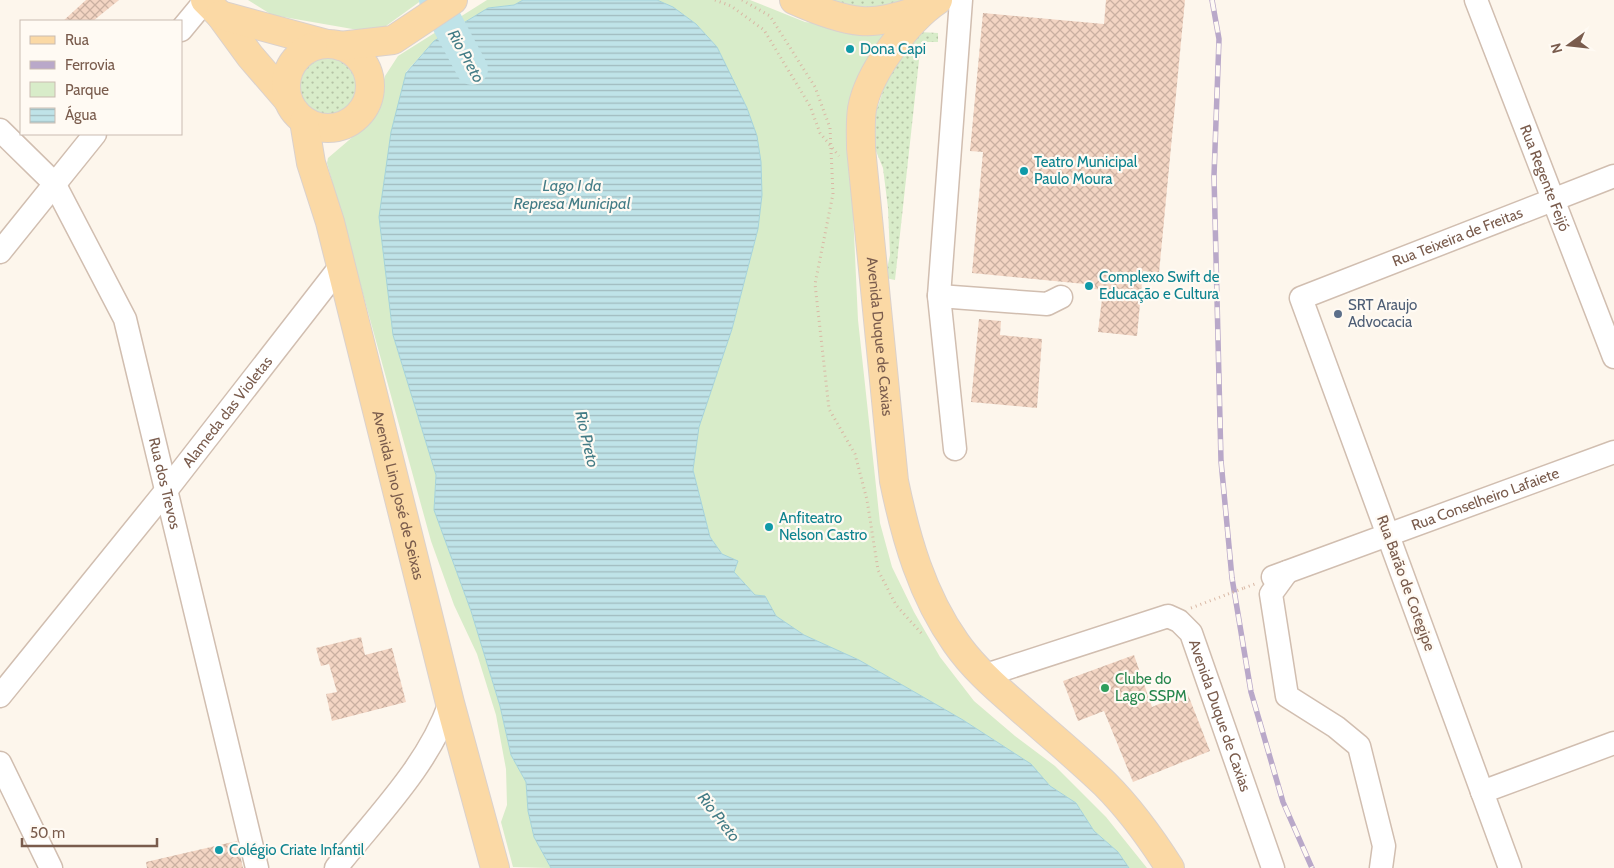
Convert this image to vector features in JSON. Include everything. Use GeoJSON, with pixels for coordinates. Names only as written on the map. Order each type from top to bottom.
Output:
{"type":"FeatureCollection","features":[{"type":"Feature","properties":{"kind":"main road"},"geometry":{"type":"LineString","coordinates":[[296,111],[286,87],[287,74],[293,62],[302,53],[314,46],[397,38],[453,0]]}},
{"type":"Feature","properties":{"kind":"main road"},"geometry":{"type":"LineString","coordinates":[[796,1],[829,14],[862,21],[895,18],[932,4]]}},
{"type":"Feature","properties":{"kind":"main road","name":"Avenida Duque de Caxias"},"geometry":{"type":"LineString","coordinates":[[932,4],[891,50],[873,77],[862,108],[861,148],[894,481],[904,528],[919,574],[938,614],[956,644],[983,676],[1106,786],[1147,832],[1170,868]]}},
{"type":"Feature","properties":{"kind":"main road"},"geometry":{"type":"LineString","coordinates":[[210,5],[296,111],[316,127],[342,126],[354,120],[362,110],[397,38]]}},
{"type":"Feature","properties":{"kind":"main road"},"geometry":{"type":"LineString","coordinates":[[210,5],[352,52],[361,61],[367,72],[370,85],[368,98]]}},
{"type":"Feature","properties":{"kind":"main road","name":"Avenida Lino José de Seixas"},"geometry":{"type":"LineString","coordinates":[[296,111],[330,222],[462,752],[495,868]]}},
{"type":"Feature","properties":{"kind":"street"},"geometry":{"type":"LineString","coordinates":[[955,449],[940,296],[961,0]]}},
{"type":"Feature","properties":{"kind":"street","name":"Rua Regente Feijó"},"geometry":{"type":"LineString","coordinates":[[1476,0],[1614,357]]}},
{"type":"Feature","properties":{"kind":"street"},"geometry":{"type":"LineString","coordinates":[[932,4],[949,16],[959,37]]}},
{"type":"Feature","properties":{"kind":"street"},"geometry":{"type":"LineString","coordinates":[[182,29],[210,5]]}},
{"type":"Feature","properties":{"kind":"street","name":"Rua dos Trevos"},"geometry":{"type":"LineString","coordinates":[[0,130],[54,183],[124,319],[257,868]]}},
{"type":"Feature","properties":{"kind":"street"},"geometry":{"type":"LineString","coordinates":[[0,252],[94,135]]}},
{"type":"Feature","properties":{"kind":"street","name":"Rua Teixeira de Freitas"},"geometry":{"type":"LineString","coordinates":[[1301,298],[1614,176]]}},
{"type":"Feature","properties":{"kind":"street","name":"Alameda das Violetas"},"geometry":{"type":"LineString","coordinates":[[0,696],[166,492],[340,267]]}},
{"type":"Feature","properties":{"kind":"street"},"geometry":{"type":"LineString","coordinates":[[940,296],[1047,304],[1061,297]]}},
{"type":"Feature","properties":{"kind":"street","name":"Rua Barão de Cotegipe"},"geometry":{"type":"LineString","coordinates":[[1301,298],[1510,868]]}},
{"type":"Feature","properties":{"kind":"street","name":"Rua Conselheiro Lafaiete"},"geometry":{"type":"LineString","coordinates":[[1381,868],[1384,846],[1359,746],[1336,727],[1287,696],[1271,594],[1280,575],[1614,452]]}},
{"type":"Feature","properties":{"kind":"street","name":"Avenida Duque de Caxias"},"geometry":{"type":"LineString","coordinates":[[983,676],[1168,616],[1179,621],[1191,633],[1273,868]]}},
{"type":"Feature","properties":{"kind":"street"},"geometry":{"type":"LineString","coordinates":[[336,868],[422,758],[438,734],[450,702]]}},
{"type":"Feature","properties":{"kind":"street"},"geometry":{"type":"LineString","coordinates":[[1482,792],[1614,743]]}},
{"type":"Feature","properties":{"kind":"street"},"geometry":{"type":"LineString","coordinates":[[422,758],[447,748],[462,752]]}},
{"type":"Feature","properties":{"kind":"street"},"geometry":{"type":"LineString","coordinates":[[0,763],[51,868]]}},
{"type":"Feature","properties":{"kind":"path"},"geometry":{"type":"LineString","coordinates":[[715,0],[731,6],[764,30],[810,106],[820,133],[845,162]]}},
{"type":"Feature","properties":{"kind":"path"},"geometry":{"type":"LineString","coordinates":[[1204,603],[1244,588]]}},
{"type":"Feature","properties":{"kind":"green space"},"geometry":{"type":"Polygon","coordinates":[[[248,0],[422,0],[386,26],[364,31],[272,15],[248,0]]]}},
{"type":"Feature","properties":{"kind":"green space"},"geometry":{"type":"Polygon","coordinates":[[[487,0],[523,0],[514,5],[488,8],[434,41],[406,72],[393,335],[436,475],[434,510],[471,611],[500,706],[511,755],[526,782],[528,811],[534,837],[551,868],[513,867],[501,822],[507,805],[506,769],[496,715],[477,654],[454,605],[431,541],[327,163],[328,158],[362,129],[374,115],[385,76],[398,56],[487,0]]]}},
{"type":"Feature","properties":{"kind":"green space"},"geometry":{"type":"Polygon","coordinates":[[[657,0],[750,0],[805,22],[884,33],[848,104],[858,320],[880,523],[892,567],[914,612],[940,657],[974,701],[1015,736],[1055,766],[1106,817],[1147,868],[1129,868],[1118,852],[1094,831],[1076,803],[1050,786],[1031,764],[963,720],[859,660],[804,635],[776,616],[765,597],[755,595],[734,572],[738,561],[722,554],[710,537],[693,470],[699,427],[732,329],[758,229],[762,195],[761,162],[757,136],[747,108],[717,47],[696,24],[673,7],[657,0]]]}},
{"type":"Feature","properties":{"kind":"green space"},"geometry":{"type":"Polygon","coordinates":[[[829,0],[909,0],[859,7],[829,0]]]}},
{"type":"Feature","properties":{"kind":"green space"},"geometry":{"type":"Polygon","coordinates":[[[919,32],[938,33],[938,42],[921,42],[895,280],[885,278],[890,255],[888,208],[883,168],[871,139],[871,127],[889,73],[919,32]]]}},
{"type":"Feature","properties":{"kind":"green space"},"geometry":{"type":"Polygon","coordinates":[[[321,54],[335,54],[347,59],[356,68],[361,80],[359,100],[352,111],[335,120],[321,120],[309,115],[300,106],[295,94],[295,80],[300,68],[309,59],[321,54]]]}},
{"type":"Feature","properties":{"kind":"water","name":"Lago I da Represa Municipal"},"geometry":{"type":"Polygon","coordinates":[[[523,0],[657,0],[673,7],[696,24],[717,47],[747,108],[757,136],[761,162],[762,195],[758,229],[732,329],[699,427],[693,470],[710,537],[722,554],[738,561],[734,572],[755,595],[765,596],[776,616],[804,635],[859,660],[963,720],[1031,764],[1050,786],[1076,803],[1094,831],[1118,852],[1129,868],[551,868],[534,837],[528,811],[526,782],[511,755],[500,706],[471,611],[434,510],[436,475],[393,335],[379,217],[391,132],[406,73],[434,41],[488,8],[514,5],[523,0]]]}},
{"type":"Feature","properties":{"kind":"building"},"geometry":{"type":"Polygon","coordinates":[[[86,0],[119,0],[94,20],[64,20],[86,0]]]}},
{"type":"Feature","properties":{"kind":"building","name":"Teatro Municipal Paulo Moura"},"geometry":{"type":"Polygon","coordinates":[[[1106,0],[1185,0],[1159,273],[1143,271],[1137,336],[1098,332],[1103,290],[1094,289],[1095,285],[972,273],[983,152],[970,151],[983,13],[1104,24],[1106,0]]]}},
{"type":"Feature","properties":{"kind":"building"},"geometry":{"type":"Polygon","coordinates":[[[979,319],[1001,321],[1000,335],[1042,339],[1037,408],[971,402],[979,319]]]}},
{"type":"Feature","properties":{"kind":"building"},"geometry":{"type":"Polygon","coordinates":[[[361,637],[365,655],[392,648],[406,702],[332,721],[326,694],[337,692],[329,664],[321,666],[316,648],[361,637]]]}},
{"type":"Feature","properties":{"kind":"building"},"geometry":{"type":"Polygon","coordinates":[[[1134,655],[1152,707],[1187,692],[1210,751],[1133,782],[1104,711],[1078,721],[1063,681],[1134,655]]]}},
{"type":"Feature","properties":{"kind":"building","name":"Colégio Criate Infantil"},"geometry":{"type":"Polygon","coordinates":[[[237,841],[243,868],[147,868],[146,862],[237,841]]]}},
{"type":"Feature","properties":{"kind":"waterway","name":"Rio Preto"},"geometry":{"type":"LineString","coordinates":[[435,0],[472,69]]}},
{"type":"Feature","properties":{"kind":"railway"},"geometry":{"type":"LineString","coordinates":[[1212,0],[1219,39],[1214,176],[1221,461],[1232,578],[1251,692],[1283,802],[1312,868]]}},
{"type":"Feature","properties":{"kind":"place","name":"Dona Capi"},"geometry":{"type":"Point","coordinates":[850,49]}},
{"type":"Feature","properties":{"kind":"place","name":"Teatro Municipal Paulo Moura"},"geometry":{"type":"Point","coordinates":[1024,171]}},
{"type":"Feature","properties":{"kind":"place","name":"Complexo Swift de Educação e Cultura"},"geometry":{"type":"Point","coordinates":[1089,286]}},
{"type":"Feature","properties":{"kind":"place","name":"SRT Araujo Advocacia"},"geometry":{"type":"Point","coordinates":[1338,314]}},
{"type":"Feature","properties":{"kind":"place","name":"Anfiteatro Nelson Castro"},"geometry":{"type":"Point","coordinates":[769,527]}},
{"type":"Feature","properties":{"kind":"place","name":"Clube do Lago SSPM"},"geometry":{"type":"Point","coordinates":[1105,688]}},
{"type":"Feature","properties":{"kind":"place","name":"Colégio Criate Infantil"},"geometry":{"type":"Point","coordinates":[219,850]}}]}
